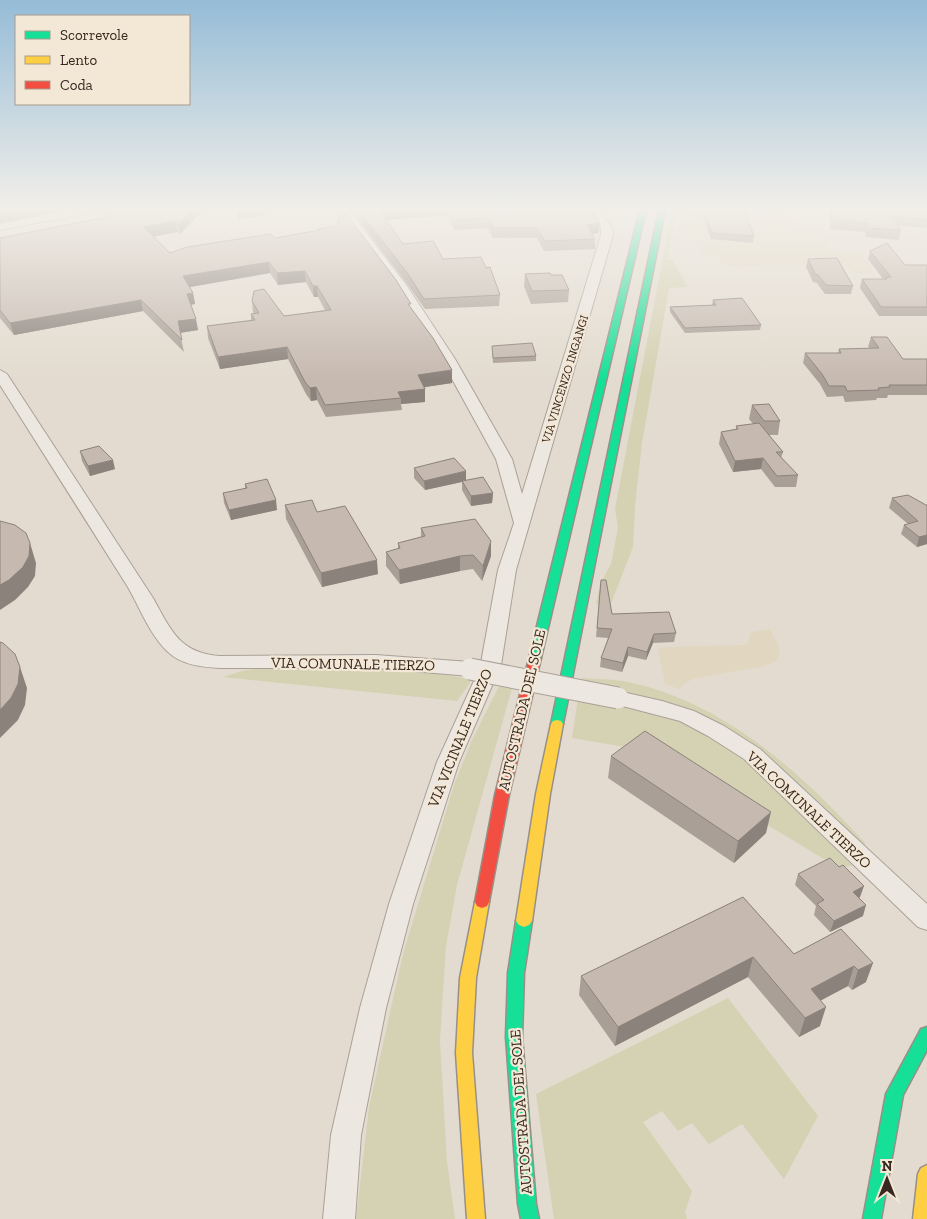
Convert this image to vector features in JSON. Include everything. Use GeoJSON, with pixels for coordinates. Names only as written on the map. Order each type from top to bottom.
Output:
{"type":"FeatureCollection","features":[{"type":"Feature","properties":{"kind":"main road","name":"AUTOSTRADA DEL SOLE"},"geometry":{"type":"LineString","coordinates":[[476,1219],[464,1053],[468,978],[502,795],[629,267]]}},
{"type":"Feature","properties":{"kind":"main road","name":"AUTOSTRADA DEL SOLE"},"geometry":{"type":"LineString","coordinates":[[530,1219],[527,1204],[514,1037],[516,973],[543,794],[650,267]]}},
{"type":"Feature","properties":{"kind":"main road"},"geometry":{"type":"LineString","coordinates":[[872,1219],[895,1094],[927,1034]]}},
{"type":"Feature","properties":{"kind":"main road"},"geometry":{"type":"LineString","coordinates":[[922,1219],[927,1174]]}},
{"type":"Feature","properties":{"kind":"street"},"geometry":{"type":"LineString","coordinates":[[386,267],[448,359],[504,459],[522,523]]}},
{"type":"Feature","properties":{"kind":"street","name":"VIA VINCENZO INGANGI"},"geometry":{"type":"LineString","coordinates":[[522,523],[598,267]]}},
{"type":"Feature","properties":{"kind":"street","name":"VIA COMUNALE TIERZO"},"geometry":{"type":"LineString","coordinates":[[0,374],[144,598],[166,638],[175,648],[202,661],[399,662],[430,664],[618,698],[687,716],[716,730],[752,754],[927,920]]}},
{"type":"Feature","properties":{"kind":"street","name":"VIA VICINALE TIERZO"},"geometry":{"type":"LineString","coordinates":[[338,1219],[346,1134],[373,1008],[404,895],[448,762],[491,665],[508,570],[522,523]]}},
{"type":"Feature","properties":{"kind":"shaded area"},"geometry":{"type":"Polygon","coordinates":[[[661,267],[676,267],[688,287],[669,288],[642,443],[635,506],[633,547],[610,606],[596,604],[600,584],[611,564],[618,528],[615,509],[661,267]]]}},
{"type":"Feature","properties":{"kind":"shaded area"},"geometry":{"type":"Polygon","coordinates":[[[847,267],[870,267],[874,273],[852,273],[847,267]]]}},
{"type":"Feature","properties":{"kind":"shaded area"},"geometry":{"type":"Polygon","coordinates":[[[770,629],[778,644],[780,655],[776,661],[765,666],[696,678],[687,682],[679,689],[665,684],[658,649],[663,647],[742,645],[748,643],[751,632],[770,629]]]}},
{"type":"Feature","properties":{"kind":"shaded area"},"geometry":{"type":"Polygon","coordinates":[[[253,669],[391,669],[419,671],[472,680],[457,701],[223,677],[253,669]]]}},
{"type":"Feature","properties":{"kind":"shaded area"},"geometry":{"type":"Polygon","coordinates":[[[582,678],[628,682],[663,692],[696,706],[728,723],[758,743],[814,791],[865,843],[865,851],[683,708],[643,696],[581,684],[582,678]]]}},
{"type":"Feature","properties":{"kind":"shaded area"},"geometry":{"type":"Polygon","coordinates":[[[499,686],[512,688],[457,885],[446,946],[440,1041],[447,1162],[455,1219],[356,1219],[369,1107],[403,954],[454,785],[472,740],[499,686]]]}},
{"type":"Feature","properties":{"kind":"shaded area"},"geometry":{"type":"Polygon","coordinates":[[[578,698],[645,710],[678,720],[714,737],[737,754],[854,865],[839,868],[643,750],[572,738],[578,698]]]}},
{"type":"Feature","properties":{"kind":"shaded area"},"geometry":{"type":"Polygon","coordinates":[[[728,998],[818,1116],[784,1179],[742,1124],[709,1144],[692,1123],[678,1131],[662,1111],[643,1122],[692,1191],[685,1212],[687,1219],[554,1219],[536,1094],[728,998]]]}},
{"type":"Feature","properties":{"kind":"building"},"geometry":{"type":"Polygon","coordinates":[[[0,267],[239,267],[183,276],[193,293],[187,294],[196,319],[178,321],[182,340],[141,300],[10,323],[0,310],[0,267]]]}},
{"type":"Feature","properties":{"kind":"building"},"geometry":{"type":"Polygon","coordinates":[[[273,267],[386,267],[411,304],[408,304],[433,338],[452,370],[418,375],[425,389],[398,392],[401,398],[325,405],[316,387],[310,388],[305,382],[287,347],[218,357],[207,326],[255,320],[251,314],[259,313],[252,301],[254,291],[264,289],[284,316],[331,310],[317,286],[313,286],[305,271],[277,273],[273,267]]]}},
{"type":"Feature","properties":{"kind":"building"},"geometry":{"type":"Polygon","coordinates":[[[402,267],[490,267],[500,295],[424,299],[402,267]]]}},
{"type":"Feature","properties":{"kind":"building"},"geometry":{"type":"Polygon","coordinates":[[[812,267],[842,267],[853,286],[826,285],[815,274],[812,267]]]}},
{"type":"Feature","properties":{"kind":"building"},"geometry":{"type":"Polygon","coordinates":[[[883,267],[927,267],[927,307],[881,307],[862,279],[887,279],[886,277],[891,277],[883,267]]]}},
{"type":"Feature","properties":{"kind":"building"},"geometry":{"type":"Polygon","coordinates":[[[550,273],[551,275],[562,275],[569,290],[532,291],[525,274],[550,273]]]}},
{"type":"Feature","properties":{"kind":"building"},"geometry":{"type":"Polygon","coordinates":[[[742,298],[761,325],[685,328],[670,307],[716,305],[713,300],[742,298]]]}},
{"type":"Feature","properties":{"kind":"building"},"geometry":{"type":"Polygon","coordinates":[[[871,337],[887,337],[903,359],[927,359],[927,385],[889,385],[890,387],[878,388],[879,390],[847,391],[845,386],[829,386],[805,353],[841,353],[839,349],[879,348],[871,337]]]}},
{"type":"Feature","properties":{"kind":"building"},"geometry":{"type":"Polygon","coordinates":[[[532,343],[536,356],[493,358],[492,346],[532,343]]]}},
{"type":"Feature","properties":{"kind":"building"},"geometry":{"type":"Polygon","coordinates":[[[769,404],[780,421],[764,421],[752,405],[769,404]]]}},
{"type":"Feature","properties":{"kind":"building"},"geometry":{"type":"Polygon","coordinates":[[[759,423],[783,452],[776,452],[798,475],[777,476],[763,458],[735,461],[721,432],[738,429],[736,426],[759,423]]]}},
{"type":"Feature","properties":{"kind":"building"},"geometry":{"type":"Polygon","coordinates":[[[99,446],[113,460],[88,466],[80,451],[99,446]]]}},
{"type":"Feature","properties":{"kind":"building"},"geometry":{"type":"Polygon","coordinates":[[[454,458],[466,471],[424,481],[414,468],[454,458]]]}},
{"type":"Feature","properties":{"kind":"building"},"geometry":{"type":"Polygon","coordinates":[[[483,477],[493,493],[471,496],[462,481],[483,477]]]}},
{"type":"Feature","properties":{"kind":"building"},"geometry":{"type":"Polygon","coordinates":[[[267,479],[276,500],[229,510],[223,493],[247,488],[245,484],[267,479]]]}},
{"type":"Feature","properties":{"kind":"building"},"geometry":{"type":"Polygon","coordinates":[[[908,495],[927,505],[927,535],[919,537],[904,525],[918,521],[892,498],[908,495]]]}},
{"type":"Feature","properties":{"kind":"building"},"geometry":{"type":"Polygon","coordinates":[[[312,500],[317,512],[345,506],[377,560],[321,573],[285,505],[312,500]]]}},
{"type":"Feature","properties":{"kind":"building"},"geometry":{"type":"Polygon","coordinates":[[[475,519],[491,541],[483,566],[473,555],[460,556],[399,570],[386,552],[400,548],[398,543],[425,536],[421,528],[475,519]]]}},
{"type":"Feature","properties":{"kind":"building"},"geometry":{"type":"Polygon","coordinates":[[[0,521],[15,525],[26,533],[30,543],[29,556],[23,567],[9,580],[0,585],[0,521]]]}},
{"type":"Feature","properties":{"kind":"building"},"geometry":{"type":"Polygon","coordinates":[[[601,580],[606,580],[612,614],[669,612],[676,633],[654,634],[647,652],[628,647],[623,663],[601,658],[612,629],[597,628],[601,580]]]}},
{"type":"Feature","properties":{"kind":"building"},"geometry":{"type":"Polygon","coordinates":[[[0,642],[15,654],[20,667],[18,684],[11,698],[0,710],[0,642]]]}},
{"type":"Feature","properties":{"kind":"building"},"geometry":{"type":"Polygon","coordinates":[[[645,731],[771,812],[738,841],[611,756],[645,731]]]}},
{"type":"Feature","properties":{"kind":"building"},"geometry":{"type":"Polygon","coordinates":[[[830,858],[839,867],[843,865],[864,886],[853,892],[866,905],[834,921],[817,904],[824,900],[798,874],[830,858]]]}},
{"type":"Feature","properties":{"kind":"building"},"geometry":{"type":"Polygon","coordinates":[[[743,897],[794,954],[841,929],[873,963],[858,970],[854,966],[811,989],[826,1007],[805,1018],[753,957],[618,1027],[581,976],[743,897]]]}},
{"type":"Feature","properties":{"kind":"traffic: fast"},"geometry":{"type":"LineString","coordinates":[[535,658],[629,267]]}},
{"type":"Feature","properties":{"kind":"traffic: fast"},"geometry":{"type":"LineString","coordinates":[[557,724],[650,267]]}},
{"type":"Feature","properties":{"kind":"traffic: fast"},"geometry":{"type":"LineString","coordinates":[[524,921],[516,973],[514,1037],[527,1204],[530,1219]]}},
{"type":"Feature","properties":{"kind":"traffic: fast"},"geometry":{"type":"LineString","coordinates":[[872,1219],[895,1094],[927,1034]]}},
{"type":"Feature","properties":{"kind":"traffic: slow"},"geometry":{"type":"LineString","coordinates":[[524,921],[543,794],[557,724]]}},
{"type":"Feature","properties":{"kind":"traffic: slow"},"geometry":{"type":"LineString","coordinates":[[476,1219],[464,1053],[468,978],[482,902]]}},
{"type":"Feature","properties":{"kind":"traffic: slow"},"geometry":{"type":"LineString","coordinates":[[922,1219],[927,1174]]}},
{"type":"Feature","properties":{"kind":"traffic: jam"},"geometry":{"type":"LineString","coordinates":[[482,902],[502,795],[535,658]]}}]}
